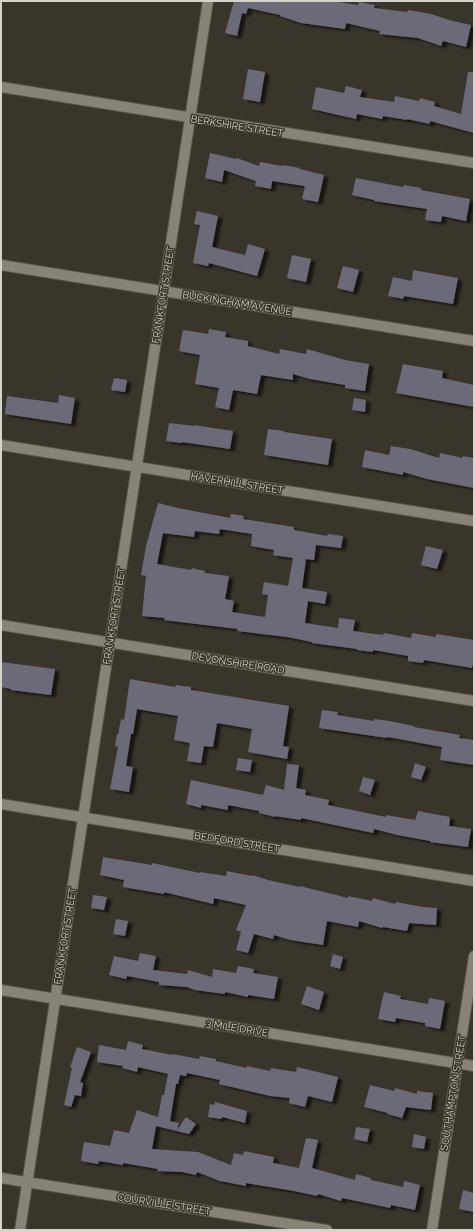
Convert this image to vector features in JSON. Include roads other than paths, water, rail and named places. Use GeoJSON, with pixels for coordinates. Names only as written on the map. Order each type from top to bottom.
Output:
{"type":"FeatureCollection","features":[{"type":"Feature","properties":{"kind":"street","name":"FRANKFORT STREET"},"geometry":{"type":"LineString","coordinates":[[20,1230],[208,1]]}},
{"type":"Feature","properties":{"kind":"street","name":"BERKSHIRE STREET"},"geometry":{"type":"LineString","coordinates":[[1,87],[474,163]]}},
{"type":"Feature","properties":{"kind":"street","name":"BUCKINGHAM AVENUE"},"geometry":{"type":"LineString","coordinates":[[1,265],[474,341]]}},
{"type":"Feature","properties":{"kind":"street","name":"HAVERHILL STREET"},"geometry":{"type":"LineString","coordinates":[[1,445],[474,521]]}},
{"type":"Feature","properties":{"kind":"street","name":"DEVONSHIRE ROAD"},"geometry":{"type":"LineString","coordinates":[[1,625],[474,701]]}},
{"type":"Feature","properties":{"kind":"street","name":"BEDFORD STREET"},"geometry":{"type":"LineString","coordinates":[[1,804],[474,881]]}},
{"type":"Feature","properties":{"kind":"street","name":"SOUTHAMPTON STREET"},"geometry":{"type":"LineString","coordinates":[[432,1230],[474,956]]}},
{"type":"Feature","properties":{"kind":"street","name":"3 MILE DRIVE"},"geometry":{"type":"LineString","coordinates":[[1,990],[474,1066]]}},
{"type":"Feature","properties":{"kind":"street","name":"COURVILLE STREET"},"geometry":{"type":"LineString","coordinates":[[1,1178],[327,1230]]}}]}
